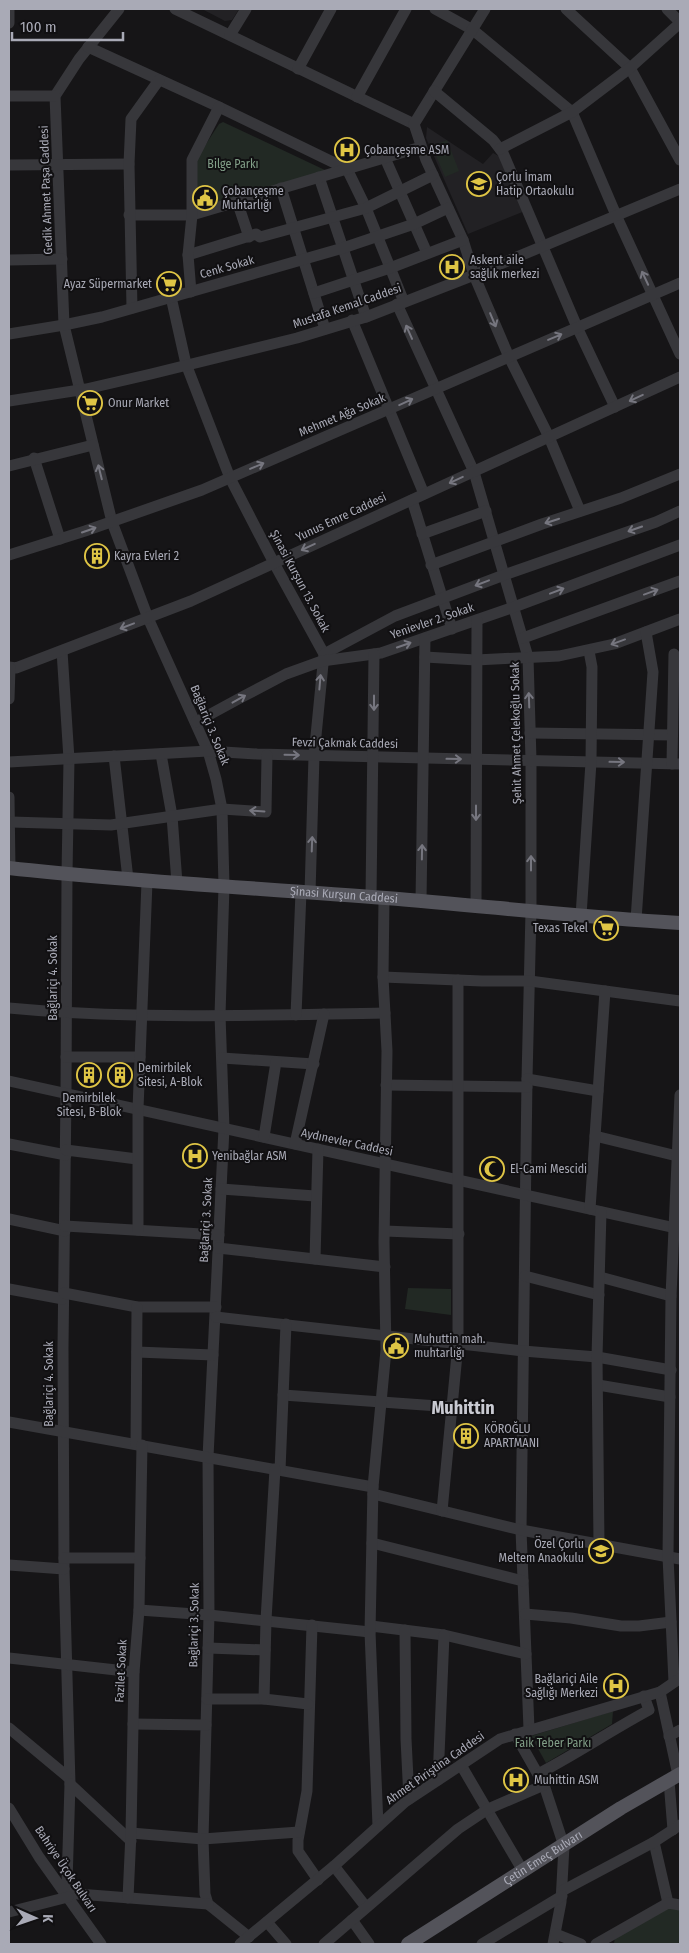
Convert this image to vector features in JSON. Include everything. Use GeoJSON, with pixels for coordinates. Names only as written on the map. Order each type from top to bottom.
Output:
{"type":"FeatureCollection","features":[{"type":"Feature","properties":{"kind":"main road","name":"Şinasi Kurşun Caddesi"},"geometry":{"type":"LineString","coordinates":[[9,868],[147,882],[421,901],[680,923]]}},
{"type":"Feature","properties":{"kind":"main road","name":"Çetin Emeç Bulvarı"},"geometry":{"type":"LineString","coordinates":[[408,1944],[621,1808],[676,1777]]}},
{"type":"Feature","properties":{"kind":"street"},"geometry":{"type":"LineString","coordinates":[[9,23],[10,9]]}},
{"type":"Feature","properties":{"kind":"street"},"geometry":{"type":"LineString","coordinates":[[9,96],[55,96],[88,47],[119,9]]}},
{"type":"Feature","properties":{"kind":"street"},"geometry":{"type":"LineString","coordinates":[[174,9],[414,124],[432,175],[462,240],[474,275],[509,357],[549,437],[580,512]]}},
{"type":"Feature","properties":{"kind":"street"},"geometry":{"type":"LineString","coordinates":[[230,35],[246,9]]}},
{"type":"Feature","properties":{"kind":"street"},"geometry":{"type":"LineString","coordinates":[[298,68],[331,9]]}},
{"type":"Feature","properties":{"kind":"street"},"geometry":{"type":"LineString","coordinates":[[357,97],[406,9]]}},
{"type":"Feature","properties":{"kind":"street"},"geometry":{"type":"LineString","coordinates":[[435,9],[473,30],[572,112],[616,215],[680,354]]}},
{"type":"Feature","properties":{"kind":"street"},"geometry":{"type":"LineString","coordinates":[[414,124],[485,9]]}},
{"type":"Feature","properties":{"kind":"street"},"geometry":{"type":"LineString","coordinates":[[566,9],[630,68],[680,160]]}},
{"type":"Feature","properties":{"kind":"street"},"geometry":{"type":"LineString","coordinates":[[500,149],[572,112],[630,68],[680,22],[667,9]]}},
{"type":"Feature","properties":{"kind":"street"},"geometry":{"type":"LineString","coordinates":[[88,47],[219,107],[347,169]]}},
{"type":"Feature","properties":{"kind":"street"},"geometry":{"type":"LineString","coordinates":[[132,308],[129,215],[131,119],[159,80]]}},
{"type":"Feature","properties":{"kind":"street"},"geometry":{"type":"LineString","coordinates":[[434,91],[493,140],[500,149],[577,327],[615,407]]}},
{"type":"Feature","properties":{"kind":"street","name":"Gedik Ahmet Paşa Caddesi"},"geometry":{"type":"LineString","coordinates":[[55,96],[64,325],[79,390]]}},
{"type":"Feature","properties":{"kind":"street"},"geometry":{"type":"LineString","coordinates":[[191,292],[188,255],[192,215],[192,160],[219,107]]}},
{"type":"Feature","properties":{"kind":"street"},"geometry":{"type":"LineString","coordinates":[[129,215],[192,215],[421,147]]}},
{"type":"Feature","properties":{"kind":"street"},"geometry":{"type":"LineString","coordinates":[[385,158],[427,253]]}},
{"type":"Feature","properties":{"kind":"street"},"geometry":{"type":"LineString","coordinates":[[9,165],[129,164]]}},
{"type":"Feature","properties":{"kind":"street","name":"Şehit Ahmet Çelekoğlu Sokak"},"geometry":{"type":"LineString","coordinates":[[347,169],[378,237],[390,268],[400,303],[435,389],[474,472],[528,657],[531,760],[531,911],[521,1530],[529,1729]]}},
{"type":"Feature","properties":{"kind":"street"},"geometry":{"type":"LineString","coordinates":[[188,255],[256,234],[260,237],[294,229],[366,208],[432,175]]}},
{"type":"Feature","properties":{"kind":"street"},"geometry":{"type":"LineString","coordinates":[[319,177],[366,316]]}},
{"type":"Feature","properties":{"kind":"street"},"geometry":{"type":"LineString","coordinates":[[281,188],[325,329]]}},
{"type":"Feature","properties":{"kind":"street","name":"Mustafa Kemal Caddesi"},"geometry":{"type":"LineString","coordinates":[[9,401],[79,390],[298,338],[366,316],[474,275],[680,188]]}},
{"type":"Feature","properties":{"kind":"street"},"geometry":{"type":"LineString","coordinates":[[236,201],[249,237]]}},
{"type":"Feature","properties":{"kind":"street","name":"Cenk Sokak"},"geometry":{"type":"LineString","coordinates":[[9,334],[64,325],[132,308],[304,260],[414,224],[448,208]]}},
{"type":"Feature","properties":{"kind":"street"},"geometry":{"type":"LineString","coordinates":[[314,293],[390,268],[462,240]]}},
{"type":"Feature","properties":{"kind":"street"},"geometry":{"type":"LineString","coordinates":[[9,260],[62,260]]}},
{"type":"Feature","properties":{"kind":"street","name":"Mehmet Ağa Sokak"},"geometry":{"type":"LineString","coordinates":[[9,555],[112,522],[202,490],[680,283]]}},
{"type":"Feature","properties":{"kind":"street","name":"Şinasi Kurşun 13. Sokak"},"geometry":{"type":"LineString","coordinates":[[171,297],[186,364],[230,478],[323,658]]}},
{"type":"Feature","properties":{"kind":"street"},"geometry":{"type":"LineString","coordinates":[[352,320],[424,494]]}},
{"type":"Feature","properties":{"kind":"street","name":"Yunus Emre Caddesi"},"geometry":{"type":"LineString","coordinates":[[9,668],[16,668],[191,601],[680,378]]}},
{"type":"Feature","properties":{"kind":"street","name":"Bağlariçi 3. Sokak"},"geometry":{"type":"LineString","coordinates":[[79,390],[112,522],[148,618],[208,751],[222,809],[224,886],[220,1016],[224,1128],[208,1457],[209,1615],[203,1838],[205,1894],[208,1904]]}},
{"type":"Feature","properties":{"kind":"street"},"geometry":{"type":"LineString","coordinates":[[9,466],[34,458],[93,445]]}},
{"type":"Feature","properties":{"kind":"street"},"geometry":{"type":"LineString","coordinates":[[34,458],[60,539]]}},
{"type":"Feature","properties":{"kind":"street"},"geometry":{"type":"LineString","coordinates":[[431,565],[620,498],[680,474]]}},
{"type":"Feature","properties":{"kind":"street"},"geometry":{"type":"LineString","coordinates":[[412,500],[452,629]]}},
{"type":"Feature","properties":{"kind":"street"},"geometry":{"type":"LineString","coordinates":[[422,534],[486,511]]}},
{"type":"Feature","properties":{"kind":"street"},"geometry":{"type":"LineString","coordinates":[[296,1015],[306,893],[314,756],[323,658],[395,616],[504,575],[656,522],[680,511]]}},
{"type":"Feature","properties":{"kind":"street","name":"Yenievler 2. Sokak"},"geometry":{"type":"LineString","coordinates":[[196,722],[286,674],[323,658],[374,654],[425,638],[680,545]]}},
{"type":"Feature","properties":{"kind":"street"},"geometry":{"type":"LineString","coordinates":[[523,638],[680,581]]}},
{"type":"Feature","properties":{"kind":"street"},"geometry":{"type":"LineString","coordinates":[[425,657],[476,660],[559,656],[589,651],[680,619]]}},
{"type":"Feature","properties":{"kind":"street"},"geometry":{"type":"LineString","coordinates":[[476,620],[476,907]]}},
{"type":"Feature","properties":{"kind":"street"},"geometry":{"type":"LineString","coordinates":[[636,920],[653,672],[646,632]]}},
{"type":"Feature","properties":{"kind":"street"},"geometry":{"type":"LineString","coordinates":[[421,901],[425,638]]}},
{"type":"Feature","properties":{"kind":"street","name":"Bağlariçi 4. Sokak"},"geometry":{"type":"LineString","coordinates":[[62,651],[70,759],[67,874],[63,1431],[69,1781],[67,1895]]}},
{"type":"Feature","properties":{"kind":"street"},"geometry":{"type":"LineString","coordinates":[[581,916],[591,762],[592,667],[589,651]]}},
{"type":"Feature","properties":{"kind":"street"},"geometry":{"type":"LineString","coordinates":[[374,654],[377,898],[385,1014],[386,1085],[386,1350],[373,1490],[370,1629],[378,1826]]}},
{"type":"Feature","properties":{"kind":"street"},"geometry":{"type":"LineString","coordinates":[[674,654],[672,735],[676,764]]}},
{"type":"Feature","properties":{"kind":"street"},"geometry":{"type":"LineString","coordinates":[[9,668],[9,699]]}},
{"type":"Feature","properties":{"kind":"street"},"geometry":{"type":"LineString","coordinates":[[530,733],[672,735]]}},
{"type":"Feature","properties":{"kind":"street","name":"Fevzi Çakmak Caddesi"},"geometry":{"type":"LineString","coordinates":[[9,762],[208,751],[314,756],[676,764]]}},
{"type":"Feature","properties":{"kind":"street"},"geometry":{"type":"LineString","coordinates":[[161,754],[172,816],[177,884]]}},
{"type":"Feature","properties":{"kind":"street"},"geometry":{"type":"LineString","coordinates":[[11,822],[111,825],[222,809],[266,812],[267,754]]}},
{"type":"Feature","properties":{"kind":"street"},"geometry":{"type":"LineString","coordinates":[[114,756],[128,879]]}},
{"type":"Feature","properties":{"kind":"street"},"geometry":{"type":"LineString","coordinates":[[9,797],[11,822],[9,868]]}},
{"type":"Feature","properties":{"kind":"street"},"geometry":{"type":"LineString","coordinates":[[138,1230],[138,1109],[147,882]]}},
{"type":"Feature","properties":{"kind":"street"},"geometry":{"type":"LineString","coordinates":[[383,976],[530,981],[680,1001]]}},
{"type":"Feature","properties":{"kind":"street"},"geometry":{"type":"LineString","coordinates":[[442,1510],[458,1344],[458,980]]}},
{"type":"Feature","properties":{"kind":"street"},"geometry":{"type":"LineString","coordinates":[[598,1544],[597,1357],[600,1277],[596,1211],[595,1136],[606,991]]}},
{"type":"Feature","properties":{"kind":"street"},"geometry":{"type":"LineString","coordinates":[[9,1008],[66,1014],[142,1016],[385,1014]]}},
{"type":"Feature","properties":{"kind":"street"},"geometry":{"type":"LineString","coordinates":[[296,1144],[324,1014]]}},
{"type":"Feature","properties":{"kind":"street"},"geometry":{"type":"LineString","coordinates":[[66,1057],[140,1057]]}},
{"type":"Feature","properties":{"kind":"street"},"geometry":{"type":"LineString","coordinates":[[222,1058],[314,1064]]}},
{"type":"Feature","properties":{"kind":"street"},"geometry":{"type":"LineString","coordinates":[[264,1137],[276,1062]]}},
{"type":"Feature","properties":{"kind":"street","name":"Aydınevler Caddesi"},"geometry":{"type":"LineString","coordinates":[[9,1081],[677,1228]]}},
{"type":"Feature","properties":{"kind":"street"},"geometry":{"type":"LineString","coordinates":[[386,1085],[459,1086],[527,1083],[598,1091]]}},
{"type":"Feature","properties":{"kind":"street"},"geometry":{"type":"LineString","coordinates":[[677,1680],[671,1622],[668,1557],[670,1397],[674,1374],[671,1296],[677,1228],[680,1095]]}},
{"type":"Feature","properties":{"kind":"street"},"geometry":{"type":"LineString","coordinates":[[595,1136],[678,1162]]}},
{"type":"Feature","properties":{"kind":"street"},"geometry":{"type":"LineString","coordinates":[[9,1144],[66,1153],[137,1159]]}},
{"type":"Feature","properties":{"kind":"street"},"geometry":{"type":"LineString","coordinates":[[315,1259],[315,1196],[318,1149]]}},
{"type":"Feature","properties":{"kind":"street"},"geometry":{"type":"LineString","coordinates":[[221,1189],[315,1196]]}},
{"type":"Feature","properties":{"kind":"street"},"geometry":{"type":"LineString","coordinates":[[9,1219],[65,1228],[219,1235]]}},
{"type":"Feature","properties":{"kind":"street"},"geometry":{"type":"LineString","coordinates":[[385,1231],[459,1234]]}},
{"type":"Feature","properties":{"kind":"street"},"geometry":{"type":"LineString","coordinates":[[218,1248],[385,1267]]}},
{"type":"Feature","properties":{"kind":"street"},"geometry":{"type":"LineString","coordinates":[[525,1276],[599,1295]]}},
{"type":"Feature","properties":{"kind":"street"},"geometry":{"type":"LineString","coordinates":[[600,1277],[671,1296]]}},
{"type":"Feature","properties":{"kind":"street"},"geometry":{"type":"LineString","coordinates":[[9,1289],[137,1307],[216,1312],[286,1324],[385,1336],[597,1357],[674,1374]]}},
{"type":"Feature","properties":{"kind":"street","name":"Fazilet Sokak"},"geometry":{"type":"LineString","coordinates":[[128,1898],[134,1672],[139,1610],[140,1558],[137,1307]]}},
{"type":"Feature","properties":{"kind":"street"},"geometry":{"type":"LineString","coordinates":[[264,1700],[266,1620],[283,1395],[286,1324]]}},
{"type":"Feature","properties":{"kind":"street"},"geometry":{"type":"LineString","coordinates":[[137,1352],[214,1355]]}},
{"type":"Feature","properties":{"kind":"street"},"geometry":{"type":"LineString","coordinates":[[598,1385],[670,1397]]}},
{"type":"Feature","properties":{"kind":"street"},"geometry":{"type":"LineString","coordinates":[[283,1395],[452,1407]]}},
{"type":"Feature","properties":{"kind":"street"},"geometry":{"type":"LineString","coordinates":[[9,1422],[277,1470],[373,1490],[521,1530],[680,1559]]}},
{"type":"Feature","properties":{"kind":"street"},"geometry":{"type":"LineString","coordinates":[[372,1543],[523,1581]]}},
{"type":"Feature","properties":{"kind":"street"},"geometry":{"type":"LineString","coordinates":[[9,1565],[64,1564],[140,1558]]}},
{"type":"Feature","properties":{"kind":"street"},"geometry":{"type":"LineString","coordinates":[[139,1610],[312,1625],[404,1630],[444,1635],[526,1654]]}},
{"type":"Feature","properties":{"kind":"street"},"geometry":{"type":"LineString","coordinates":[[524,1614],[570,1618],[621,1626],[671,1622]]}},
{"type":"Feature","properties":{"kind":"street"},"geometry":{"type":"LineString","coordinates":[[312,1625],[306,1791],[299,1832],[298,1851],[318,1880]]}},
{"type":"Feature","properties":{"kind":"street"},"geometry":{"type":"LineString","coordinates":[[404,1630],[409,1799]]}},
{"type":"Feature","properties":{"kind":"street"},"geometry":{"type":"LineString","coordinates":[[438,1780],[444,1635]]}},
{"type":"Feature","properties":{"kind":"street"},"geometry":{"type":"LineString","coordinates":[[208,1648],[265,1650]]}},
{"type":"Feature","properties":{"kind":"street"},"geometry":{"type":"LineString","coordinates":[[9,1658],[134,1672]]}},
{"type":"Feature","properties":{"kind":"street","name":"Ahmet Piriştina Caddesi"},"geometry":{"type":"LineString","coordinates":[[244,1941],[318,1880],[409,1799],[500,1739],[660,1692],[677,1680]]}},
{"type":"Feature","properties":{"kind":"street"},"geometry":{"type":"LineString","coordinates":[[482,1944],[562,1893],[676,1828],[676,1777],[660,1692]]}},
{"type":"Feature","properties":{"kind":"street"},"geometry":{"type":"LineString","coordinates":[[644,1696],[649,1710]]}},
{"type":"Feature","properties":{"kind":"street"},"geometry":{"type":"LineString","coordinates":[[207,1699],[264,1700],[308,1704]]}},
{"type":"Feature","properties":{"kind":"street"},"geometry":{"type":"LineString","coordinates":[[538,1774],[649,1710],[655,1708],[665,1719]]}},
{"type":"Feature","properties":{"kind":"street"},"geometry":{"type":"LineString","coordinates":[[133,1724],[206,1725]]}},
{"type":"Feature","properties":{"kind":"street"},"geometry":{"type":"LineString","coordinates":[[9,1728],[131,1837],[203,1838],[299,1832]]}},
{"type":"Feature","properties":{"kind":"street"},"geometry":{"type":"LineString","coordinates":[[669,1736],[680,1730]]}},
{"type":"Feature","properties":{"kind":"street"},"geometry":{"type":"LineString","coordinates":[[515,1734],[544,1785],[564,1846],[562,1893],[554,1939],[581,1944]]}},
{"type":"Feature","properties":{"kind":"street"},"geometry":{"type":"LineString","coordinates":[[461,1764],[523,1871]]}},
{"type":"Feature","properties":{"kind":"street"},"geometry":{"type":"LineString","coordinates":[[324,1944],[458,1829],[488,1809],[544,1785]]}},
{"type":"Feature","properties":{"kind":"street","name":"Bahriye Üçok Bulvarı"},"geometry":{"type":"LineString","coordinates":[[9,1808],[39,1857],[101,1944]]}},
{"type":"Feature","properties":{"kind":"street"},"geometry":{"type":"LineString","coordinates":[[654,1842],[668,1903]]}},
{"type":"Feature","properties":{"kind":"street"},"geometry":{"type":"LineString","coordinates":[[334,1866],[366,1908]]}},
{"type":"Feature","properties":{"kind":"street"},"geometry":{"type":"LineString","coordinates":[[9,1912],[67,1895],[208,1904],[244,1941]]}},
{"type":"Feature","properties":{"kind":"street"},"geometry":{"type":"LineString","coordinates":[[596,1944],[668,1903],[680,1905]]}},
{"type":"Feature","properties":{"kind":"street"},"geometry":{"type":"LineString","coordinates":[[352,1920],[369,1944]]}},
{"type":"Feature","properties":{"kind":"street"},"geometry":{"type":"LineString","coordinates":[[267,1922],[286,1944]]}},
{"type":"Feature","properties":{"kind":"shaded area"},"geometry":{"type":"Polygon","coordinates":[[[202,9],[239,9],[232,20],[225,21],[202,9]]]}},
{"type":"Feature","properties":{"kind":"shaded area","name":"Çorlu İmam Hatip Ortaokulu"},"geometry":{"type":"Polygon","coordinates":[[[427,127],[483,164],[493,153],[499,156],[525,211],[468,234],[426,138],[427,127]]]}},
{"type":"Feature","properties":{"kind":"green space","name":"Bilge Parkı"},"geometry":{"type":"Polygon","coordinates":[[[223,122],[327,171],[202,207],[197,204],[195,161],[219,124],[223,122]]]}},
{"type":"Feature","properties":{"kind":"green space"},"geometry":{"type":"Polygon","coordinates":[[[447,140],[459,171],[445,177],[432,146],[447,140]]]}},
{"type":"Feature","properties":{"kind":"green space"},"geometry":{"type":"Polygon","coordinates":[[[408,1288],[451,1289],[451,1315],[405,1309],[408,1288]]]}},
{"type":"Feature","properties":{"kind":"green space","name":"Faik Teber Parkı"},"geometry":{"type":"Polygon","coordinates":[[[613,1711],[612,1724],[546,1763],[531,1736],[613,1711]]]}},
{"type":"Feature","properties":{"kind":"green space"},"geometry":{"type":"Polygon","coordinates":[[[669,1907],[680,1910],[680,1944],[614,1944],[615,1936],[669,1907]]]}},
{"type":"Feature","properties":{"kind":"place","name":"Çobançeşme ASM"},"geometry":{"type":"Point","coordinates":[347,150]}},
{"type":"Feature","properties":{"kind":"place","name":"Çorlu İmam Hatip Ortaokulu"},"geometry":{"type":"Point","coordinates":[479,184]}},
{"type":"Feature","properties":{"kind":"place","name":"Çobançeşme Muhtarlığı"},"geometry":{"type":"Point","coordinates":[205,198]}},
{"type":"Feature","properties":{"kind":"place","name":"Askent aile sağlık merkezi"},"geometry":{"type":"Point","coordinates":[452,267]}},
{"type":"Feature","properties":{"kind":"place","name":"Ayaz Süpermarket"},"geometry":{"type":"Point","coordinates":[169,284]}},
{"type":"Feature","properties":{"kind":"place","name":"Onur Market"},"geometry":{"type":"Point","coordinates":[90,403]}},
{"type":"Feature","properties":{"kind":"place","name":"Kayra Evleri 2"},"geometry":{"type":"Point","coordinates":[97,556]}},
{"type":"Feature","properties":{"kind":"place","name":"Texas Tekel"},"geometry":{"type":"Point","coordinates":[606,928]}},
{"type":"Feature","properties":{"kind":"place","name":"Demirbilek Sitesi, B-Blok"},"geometry":{"type":"Point","coordinates":[89,1075]}},
{"type":"Feature","properties":{"kind":"place","name":"Demirbilek Sitesi, A-Blok"},"geometry":{"type":"Point","coordinates":[120,1075]}},
{"type":"Feature","properties":{"kind":"place","name":"Yenibağlar ASM"},"geometry":{"type":"Point","coordinates":[195,1156]}},
{"type":"Feature","properties":{"kind":"place","name":"El-Cami Mescidi"},"geometry":{"type":"Point","coordinates":[492,1169]}},
{"type":"Feature","properties":{"kind":"place","name":"Muhuttin mah. muhtarlığı"},"geometry":{"type":"Point","coordinates":[396,1346]}},
{"type":"Feature","properties":{"kind":"place","name":"KÖROĞLU APARTMANI"},"geometry":{"type":"Point","coordinates":[466,1436]}},
{"type":"Feature","properties":{"kind":"place","name":"Özel Çorlu Meltem Anaokulu"},"geometry":{"type":"Point","coordinates":[601,1551]}},
{"type":"Feature","properties":{"kind":"place","name":"Bağlariçi Aile Sağlığı Merkezi"},"geometry":{"type":"Point","coordinates":[616,1686]}},
{"type":"Feature","properties":{"kind":"place","name":"Muhittin ASM"},"geometry":{"type":"Point","coordinates":[516,1780]}},
{"type":"Feature","properties":{"kind":"district","name":"Muhittin"},"geometry":{"type":"Point","coordinates":[463,1408]}}]}
